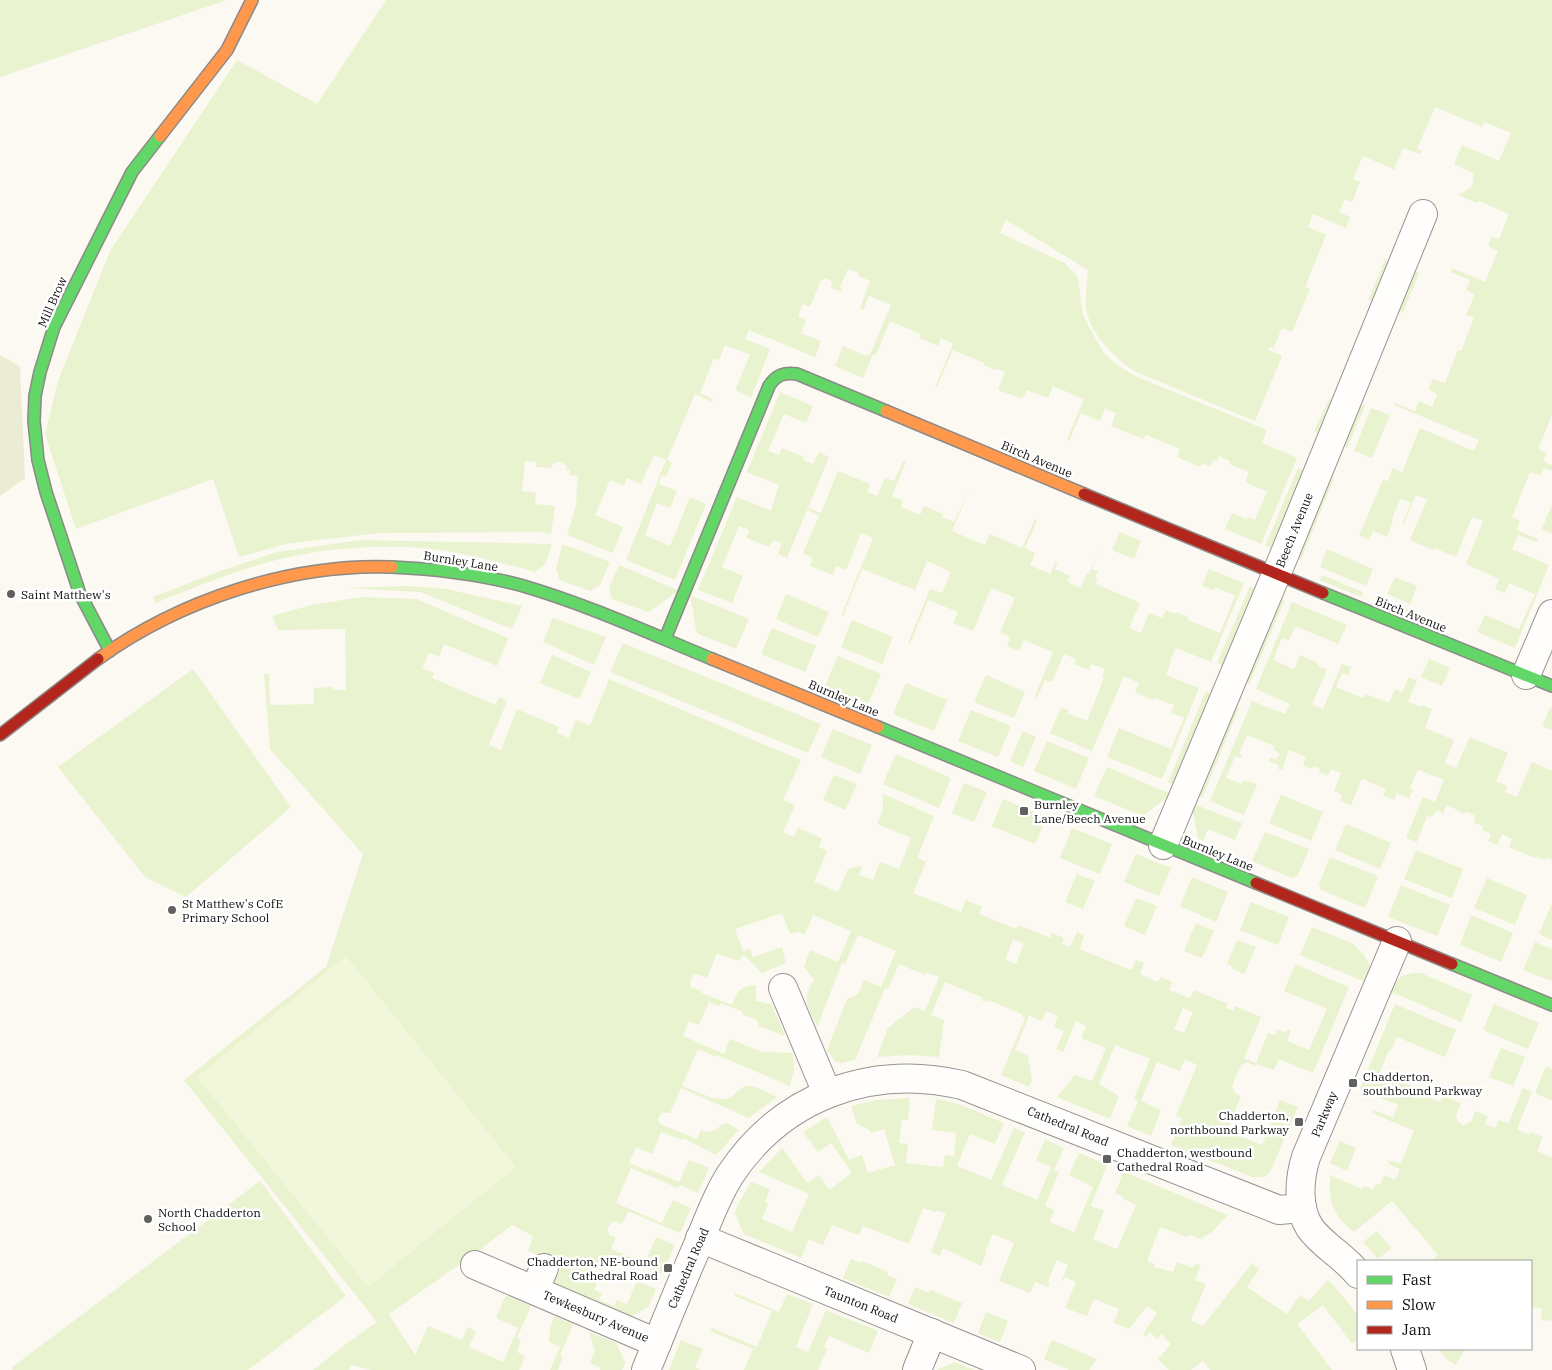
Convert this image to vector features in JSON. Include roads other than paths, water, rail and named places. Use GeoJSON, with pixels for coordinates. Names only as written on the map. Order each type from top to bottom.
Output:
{"type":"FeatureCollection","features":[{"type":"Feature","properties":{"kind":"street","name":"Mill Brow"},"geometry":{"type":"LineString","coordinates":[[110,651],[80,594],[46,492],[40,468],[34,421],[35,396],[40,372],[54,326],[132,172],[227,50],[252,0]]}},
{"type":"Feature","properties":{"kind":"street","name":"Beech Avenue"},"geometry":{"type":"LineString","coordinates":[[1162,845],[1276,574],[1423,214]]}},
{"type":"Feature","properties":{"kind":"street","name":"Birch Avenue"},"geometry":{"type":"LineString","coordinates":[[665,639],[769,386],[780,373],[787,372],[797,374],[1276,574],[1552,686]]}},
{"type":"Feature","properties":{"kind":"street","name":"Burnley Lane"},"geometry":{"type":"LineString","coordinates":[[0,735],[110,651],[166,618],[194,605],[244,588],[272,580],[319,571],[378,566],[418,567],[482,576],[518,585],[585,607],[665,639],[1552,1005]]}},
{"type":"Feature","properties":{"kind":"street"},"geometry":{"type":"LineString","coordinates":[[1526,676],[1552,614]]}},
{"type":"Feature","properties":{"kind":"street","name":"Parkway"},"geometry":{"type":"LineString","coordinates":[[1357,1273],[1311,1229],[1302,1208],[1301,1178],[1305,1162],[1397,941]]}},
{"type":"Feature","properties":{"kind":"street"},"geometry":{"type":"LineString","coordinates":[[781,985],[827,1093]]}},
{"type":"Feature","properties":{"kind":"street","name":"Cathedral Road"},"geometry":{"type":"LineString","coordinates":[[646,1370],[700,1238],[724,1186],[746,1154],[777,1125],[799,1108],[827,1093],[858,1083],[898,1078],[923,1078],[962,1085],[1279,1210],[1302,1208]]}},
{"type":"Feature","properties":{"kind":"street","name":"Taunton Road"},"geometry":{"type":"LineString","coordinates":[[700,1238],[1021,1370]]}},
{"type":"Feature","properties":{"kind":"street","name":"Tewkesbury Avenue"},"geometry":{"type":"LineString","coordinates":[[475,1265],[539,1279],[657,1342]]}},
{"type":"Feature","properties":{"kind":"street"},"geometry":{"type":"LineString","coordinates":[[917,1370],[932,1333]]}},
{"type":"Feature","properties":{"kind":"street"},"geometry":{"type":"LineString","coordinates":[[1405,1350],[1412,1370]]}},
{"type":"Feature","properties":{"kind":"place","name":"Saint Matthew's"},"geometry":{"type":"Point","coordinates":[11,594]}},
{"type":"Feature","properties":{"kind":"place","name":"Burnley Lane/Beech Avenue"},"geometry":{"type":"Point","coordinates":[1024,811]}},
{"type":"Feature","properties":{"kind":"place","name":"St Matthew's CofE Primary School"},"geometry":{"type":"Point","coordinates":[172,910]}},
{"type":"Feature","properties":{"kind":"place","name":"Chadderton, southbound Parkway"},"geometry":{"type":"Point","coordinates":[1353,1083]}},
{"type":"Feature","properties":{"kind":"place","name":"Chadderton, northbound Parkway"},"geometry":{"type":"Point","coordinates":[1299,1122]}},
{"type":"Feature","properties":{"kind":"place","name":"Chadderton, westbound Cathedral Road"},"geometry":{"type":"Point","coordinates":[1107,1159]}},
{"type":"Feature","properties":{"kind":"place","name":"North Chadderton School"},"geometry":{"type":"Point","coordinates":[148,1219]}},
{"type":"Feature","properties":{"kind":"place","name":"Chadderton, NE-bound Cathedral Road"},"geometry":{"type":"Point","coordinates":[668,1268]}}]}
